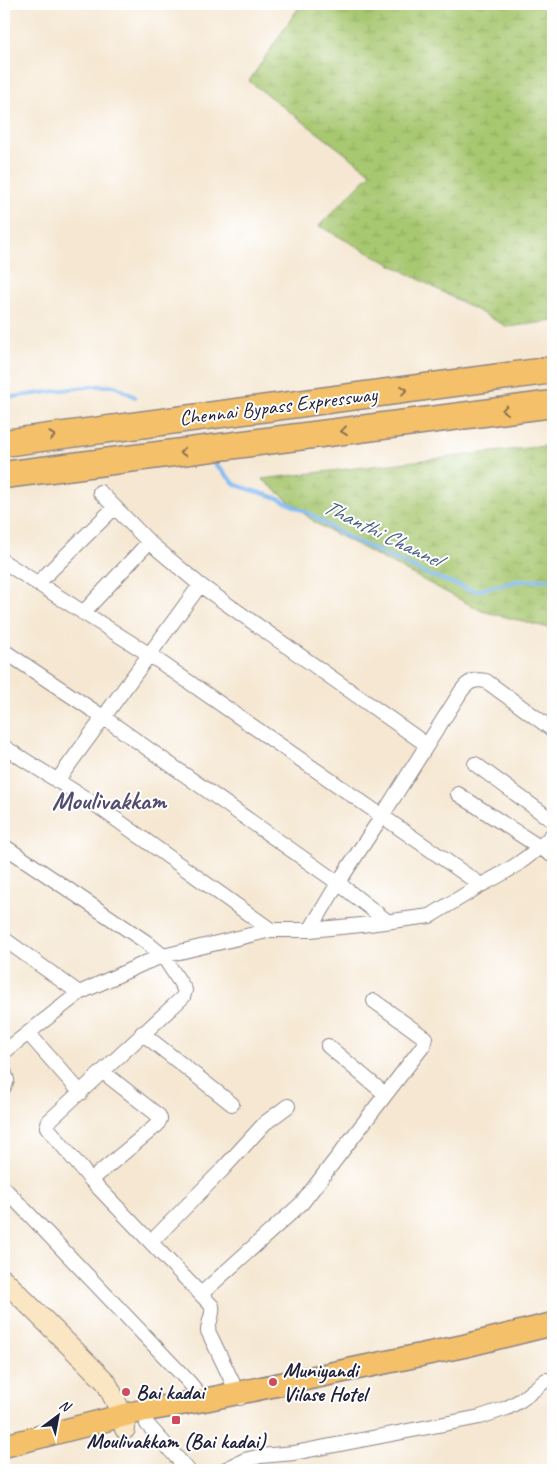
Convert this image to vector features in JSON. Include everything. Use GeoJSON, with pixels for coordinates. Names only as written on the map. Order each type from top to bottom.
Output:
{"type":"FeatureCollection","features":[{"type":"Feature","properties":{"kind":"highway","name":"Chennai Bypass Expressway"},"geometry":{"type":"LineString","coordinates":[[4,443],[553,370]]}},
{"type":"Feature","properties":{"kind":"highway","name":"Chennai Bypass Expressway"},"geometry":{"type":"LineString","coordinates":[[4,475],[553,404]]}},
{"type":"Feature","properties":{"kind":"main road"},"geometry":{"type":"LineString","coordinates":[[4,1457],[204,1400],[240,1398],[553,1324]]}},
{"type":"Feature","properties":{"kind":"main road"},"geometry":{"type":"LineString","coordinates":[[4,1446],[553,1334]]}},
{"type":"Feature","properties":{"kind":"street"},"geometry":{"type":"LineString","coordinates":[[100,492],[149,542],[200,585],[427,745]]}},
{"type":"Feature","properties":{"kind":"street"},"geometry":{"type":"LineString","coordinates":[[38,583],[115,507]]}},
{"type":"Feature","properties":{"kind":"street"},"geometry":{"type":"LineString","coordinates":[[83,613],[149,542]]}},
{"type":"Feature","properties":{"kind":"street"},"geometry":{"type":"LineString","coordinates":[[4,562],[150,655],[481,885]]}},
{"type":"Feature","properties":{"kind":"street"},"geometry":{"type":"LineString","coordinates":[[57,781],[200,585]]}},
{"type":"Feature","properties":{"kind":"street"},"geometry":{"type":"LineString","coordinates":[[4,650],[103,717],[338,883],[386,921]]}},
{"type":"Feature","properties":{"kind":"street"},"geometry":{"type":"LineString","coordinates":[[310,930],[338,883],[467,684],[478,680],[486,681],[553,730]]}},
{"type":"Feature","properties":{"kind":"street"},"geometry":{"type":"LineString","coordinates":[[4,747],[96,805],[271,930]]}},
{"type":"Feature","properties":{"kind":"street"},"geometry":{"type":"LineString","coordinates":[[475,764],[553,821]]}},
{"type":"Feature","properties":{"kind":"street"},"geometry":{"type":"LineString","coordinates":[[458,794],[553,856]]}},
{"type":"Feature","properties":{"kind":"street"},"geometry":{"type":"LineString","coordinates":[[4,1052],[79,993],[147,962],[163,956],[271,930],[310,930],[430,916],[481,885],[512,869],[540,848],[553,834]]}},
{"type":"Feature","properties":{"kind":"street"},"geometry":{"type":"LineString","coordinates":[[4,846],[146,942],[163,956],[185,990],[183,996],[49,1121],[47,1127],[91,1180],[212,1306],[213,1311],[208,1322],[208,1331],[240,1398]]}},
{"type":"Feature","properties":{"kind":"street"},"geometry":{"type":"LineString","coordinates":[[4,940],[79,993]]}},
{"type":"Feature","properties":{"kind":"street"},"geometry":{"type":"LineString","coordinates":[[200,1294],[302,1203],[424,1046],[425,1038],[374,1001]]}},
{"type":"Feature","properties":{"kind":"street"},"geometry":{"type":"LineString","coordinates":[[28,1033],[81,1093]]}},
{"type":"Feature","properties":{"kind":"street"},"geometry":{"type":"LineString","coordinates":[[142,1033],[232,1104]]}},
{"type":"Feature","properties":{"kind":"street"},"geometry":{"type":"LineString","coordinates":[[328,1046],[385,1094]]}},
{"type":"Feature","properties":{"kind":"street"},"geometry":{"type":"LineString","coordinates":[[4,1071],[7,1080],[4,1087]]}},
{"type":"Feature","properties":{"kind":"street"},"geometry":{"type":"LineString","coordinates":[[91,1180],[157,1125],[160,1119],[159,1116],[103,1072]]}},
{"type":"Feature","properties":{"kind":"street"},"geometry":{"type":"LineString","coordinates":[[151,1242],[265,1123],[288,1106]]}},
{"type":"Feature","properties":{"kind":"street"},"geometry":{"type":"LineString","coordinates":[[4,1188],[204,1400]]}},
{"type":"Feature","properties":{"kind":"street"},"geometry":{"type":"LineString","coordinates":[[4,1280],[106,1382],[134,1420],[188,1470]]}},
{"type":"Feature","properties":{"kind":"street"},"geometry":{"type":"LineString","coordinates":[[224,1470],[245,1460],[260,1456],[294,1453],[480,1418],[507,1408],[521,1400],[546,1380]]}},
{"type":"Feature","properties":{"kind":"green space"},"geometry":{"type":"Polygon","coordinates":[[[301,4],[553,4],[553,321],[508,327],[319,226],[371,173],[249,81],[301,4]]]}},
{"type":"Feature","properties":{"kind":"green space"},"geometry":{"type":"Polygon","coordinates":[[[553,445],[553,629],[482,611],[317,524],[262,479],[553,445]]]}},
{"type":"Feature","properties":{"kind":"waterway","name":"Thanthi Channel"},"geometry":{"type":"LineString","coordinates":[[4,398],[93,386],[115,386],[135,397]]}},
{"type":"Feature","properties":{"kind":"waterway","name":"Thanthi Channel"},"geometry":{"type":"LineString","coordinates":[[211,460],[236,485],[277,498],[310,514],[347,537],[429,575],[475,591],[518,581],[553,579]]}},
{"type":"Feature","properties":{"kind":"place","name":"Muniyandi Vilase Hotel"},"geometry":{"type":"Point","coordinates":[273,1382]}},
{"type":"Feature","properties":{"kind":"place","name":"Bai kadai"},"geometry":{"type":"Point","coordinates":[126,1392]}},
{"type":"Feature","properties":{"kind":"place","name":"Moulivakkam (Bai kadai)"},"geometry":{"type":"Point","coordinates":[176,1420]}},
{"type":"Feature","properties":{"kind":"district","name":"Moulivakkam"},"geometry":{"type":"Point","coordinates":[109,800]}}]}
